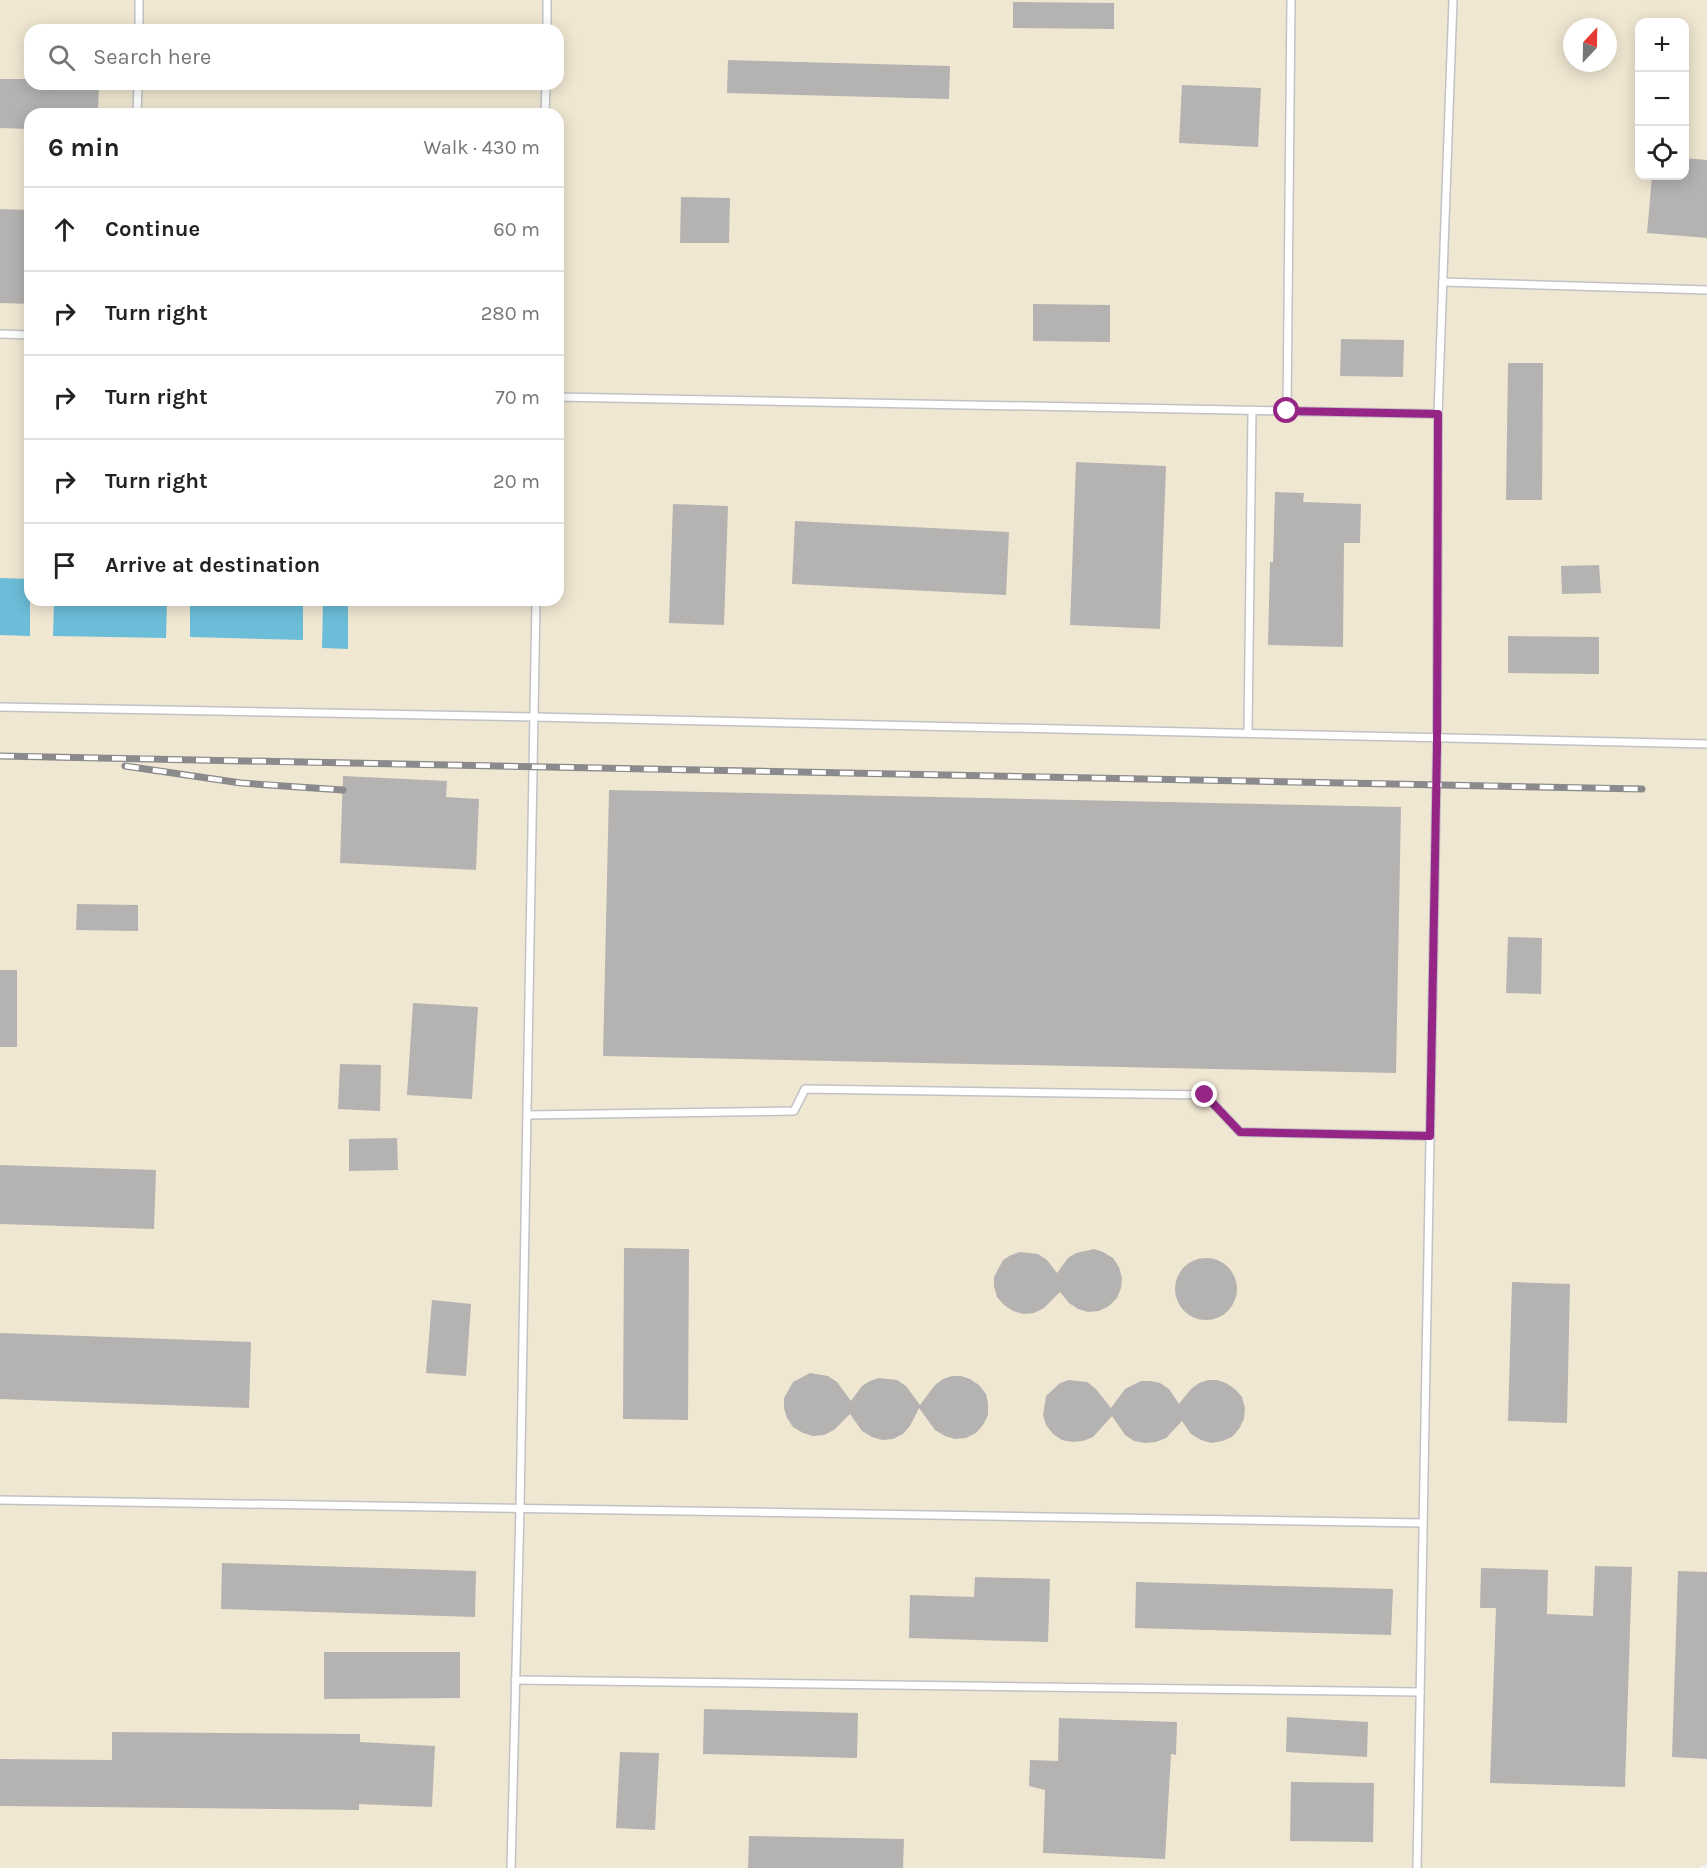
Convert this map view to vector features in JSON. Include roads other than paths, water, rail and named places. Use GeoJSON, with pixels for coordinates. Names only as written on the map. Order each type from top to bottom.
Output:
{"type":"FeatureCollection","features":[{"type":"Feature","properties":{"kind":"lane"},"geometry":{"type":"LineString","coordinates":[[139,0],[139,24]]}},
{"type":"Feature","properties":{"kind":"lane"},"geometry":{"type":"LineString","coordinates":[[547,0],[547,24]]}},
{"type":"Feature","properties":{"kind":"lane"},"geometry":{"type":"LineString","coordinates":[[1287,411],[1291,0]]}},
{"type":"Feature","properties":{"kind":"lane"},"geometry":{"type":"LineString","coordinates":[[1417,1868],[1437,737],[1438,414],[1453,0]]}},
{"type":"Feature","properties":{"kind":"lane"},"geometry":{"type":"LineString","coordinates":[[137,108],[138,90]]}},
{"type":"Feature","properties":{"kind":"lane"},"geometry":{"type":"LineString","coordinates":[[545,108],[546,90]]}},
{"type":"Feature","properties":{"kind":"lane"},"geometry":{"type":"LineString","coordinates":[[1443,282],[1707,290]]}},
{"type":"Feature","properties":{"kind":"lane"},"geometry":{"type":"LineString","coordinates":[[0,334],[24,335]]}},
{"type":"Feature","properties":{"kind":"lane"},"geometry":{"type":"LineString","coordinates":[[564,397],[1438,414]]}},
{"type":"Feature","properties":{"kind":"lane"},"geometry":{"type":"LineString","coordinates":[[1248,732],[1252,410]]}},
{"type":"Feature","properties":{"kind":"lane"},"geometry":{"type":"LineString","coordinates":[[511,1868],[520,1508],[536,606]]}},
{"type":"Feature","properties":{"kind":"lane"},"geometry":{"type":"LineString","coordinates":[[0,706],[1707,744]]}},
{"type":"Feature","properties":{"kind":"lane"},"geometry":{"type":"LineString","coordinates":[[527,1115],[794,1111],[805,1089],[1205,1095],[1240,1132],[1430,1136]]}},
{"type":"Feature","properties":{"kind":"lane"},"geometry":{"type":"LineString","coordinates":[[0,1500],[1423,1523]]}},
{"type":"Feature","properties":{"kind":"lane"},"geometry":{"type":"LineString","coordinates":[[515,1680],[1420,1692]]}},
{"type":"Feature","properties":{"kind":"water"},"geometry":{"type":"Polygon","coordinates":[[[0,578],[24,579],[24,606],[30,606],[30,636],[0,635],[0,578]]]}},
{"type":"Feature","properties":{"kind":"water"},"geometry":{"type":"Polygon","coordinates":[[[54,606],[167,606],[166,638],[53,636],[54,606]]]}},
{"type":"Feature","properties":{"kind":"water"},"geometry":{"type":"Polygon","coordinates":[[[190,606],[303,606],[303,640],[190,637],[190,606]]]}},
{"type":"Feature","properties":{"kind":"water"},"geometry":{"type":"Polygon","coordinates":[[[323,606],[348,606],[348,649],[322,648],[323,606]]]}},
{"type":"Feature","properties":{"kind":"railway"},"geometry":{"type":"LineString","coordinates":[[0,756],[1642,789]]}},
{"type":"Feature","properties":{"kind":"railway"},"geometry":{"type":"LineString","coordinates":[[125,766],[241,783],[343,790]]}}]}
